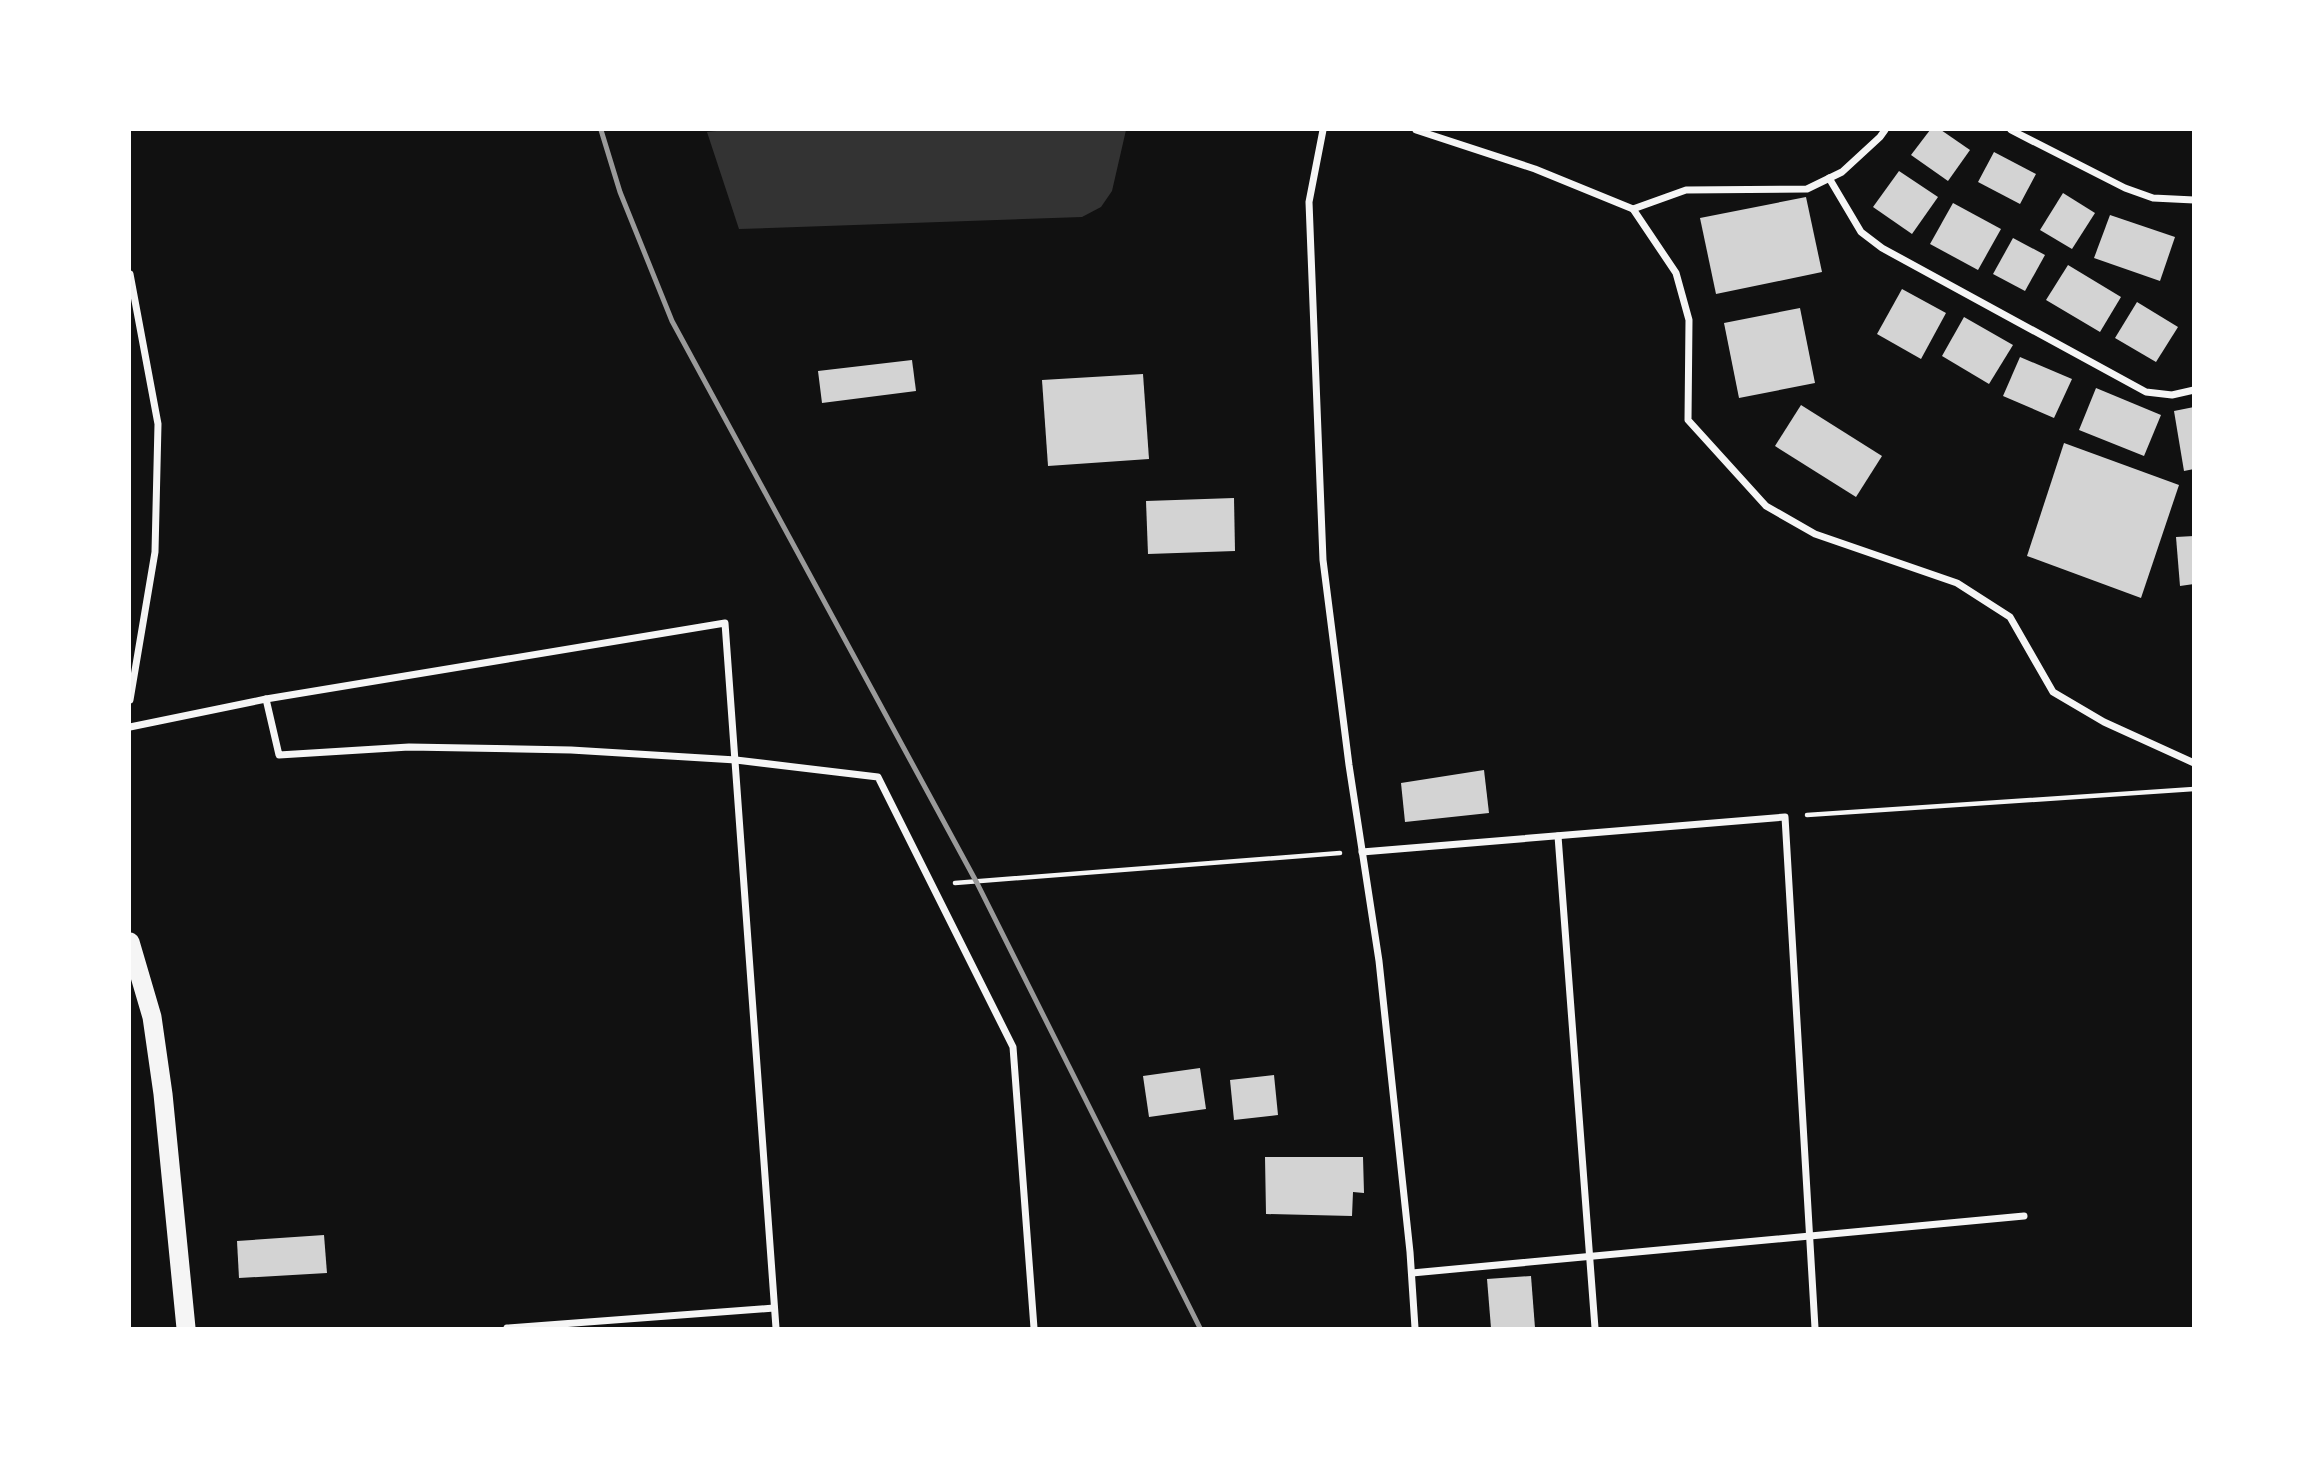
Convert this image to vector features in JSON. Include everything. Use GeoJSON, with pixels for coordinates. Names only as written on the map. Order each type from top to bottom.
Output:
{"type":"FeatureCollection","features":[{"type":"Feature","properties":{"kind":"highway"},"geometry":{"type":"LineString","coordinates":[[130,942],[152,1017],[163,1094],[186,1328]]}},
{"type":"Feature","properties":{"kind":"street"},"geometry":{"type":"LineString","coordinates":[[1323,130],[1309,202],[1323,561],[1379,961],[1412,1273],[1415,1328]]}},
{"type":"Feature","properties":{"kind":"street"},"geometry":{"type":"LineString","coordinates":[[1416,130],[1535,169],[1633,209],[1676,273],[1689,320],[1688,420],[1766,506],[1815,534],[1957,583],[2010,617],[2053,692],[2104,722],[2193,763]]}},
{"type":"Feature","properties":{"kind":"street"},"geometry":{"type":"LineString","coordinates":[[1633,209],[1686,190],[1807,189],[1842,172],[1885,130]]}},
{"type":"Feature","properties":{"kind":"street"},"geometry":{"type":"LineString","coordinates":[[2011,130],[2125,188],[2153,198],[2193,200]]}},
{"type":"Feature","properties":{"kind":"street"},"geometry":{"type":"LineString","coordinates":[[1829,178],[1861,232],[1882,248],[2147,392],[2172,395],[2193,390]]}},
{"type":"Feature","properties":{"kind":"street"},"geometry":{"type":"LineString","coordinates":[[130,274],[158,425],[155,552],[130,701]]}},
{"type":"Feature","properties":{"kind":"street"},"geometry":{"type":"LineString","coordinates":[[130,727],[266,699],[725,623],[776,1328]]}},
{"type":"Feature","properties":{"kind":"street"},"geometry":{"type":"LineString","coordinates":[[266,699],[279,755],[409,747],[571,750],[736,760],[878,777],[1013,1047],[1034,1328]]}},
{"type":"Feature","properties":{"kind":"street"},"geometry":{"type":"LineString","coordinates":[[1362,852],[1785,817],[1815,1328]]}},
{"type":"Feature","properties":{"kind":"street"},"geometry":{"type":"LineString","coordinates":[[1558,835],[1595,1328]]}},
{"type":"Feature","properties":{"kind":"street"},"geometry":{"type":"LineString","coordinates":[[1412,1273],[2024,1216]]}},
{"type":"Feature","properties":{"kind":"street"},"geometry":{"type":"LineString","coordinates":[[507,1328],[774,1308]]}},
{"type":"Feature","properties":{"kind":"path"},"geometry":{"type":"LineString","coordinates":[[1785,817],[2193,789]]}},
{"type":"Feature","properties":{"kind":"path"},"geometry":{"type":"LineString","coordinates":[[932,883],[977,883],[1362,852]]}},
{"type":"Feature","properties":{"kind":"shaded area"},"geometry":{"type":"Polygon","coordinates":[[[1126,130],[1112,191],[1101,207],[1082,217],[739,229],[707,132],[1126,130]]]}},
{"type":"Feature","properties":{"kind":"building"},"geometry":{"type":"Polygon","coordinates":[[[1930,130],[1941,130],[1970,150],[1948,181],[1911,155],[1930,130]]]}},
{"type":"Feature","properties":{"kind":"building"},"geometry":{"type":"Polygon","coordinates":[[[1994,152],[2036,174],[2020,204],[1978,182],[1994,152]]]}},
{"type":"Feature","properties":{"kind":"building"},"geometry":{"type":"Polygon","coordinates":[[[1899,171],[1938,197],[1912,234],[1873,207],[1899,171]]]}},
{"type":"Feature","properties":{"kind":"building"},"geometry":{"type":"Polygon","coordinates":[[[2063,193],[2095,213],[2072,249],[2040,230],[2063,193]]]}},
{"type":"Feature","properties":{"kind":"building"},"geometry":{"type":"Polygon","coordinates":[[[1806,197],[1822,272],[1716,294],[1700,218],[1806,197]]]}},
{"type":"Feature","properties":{"kind":"building"},"geometry":{"type":"Polygon","coordinates":[[[1953,203],[2001,229],[1978,270],[1930,244],[1953,203]]]}},
{"type":"Feature","properties":{"kind":"building"},"geometry":{"type":"Polygon","coordinates":[[[2110,215],[2175,237],[2160,281],[2094,258],[2110,215]]]}},
{"type":"Feature","properties":{"kind":"building"},"geometry":{"type":"Polygon","coordinates":[[[2013,238],[2045,255],[2025,291],[1993,274],[2013,238]]]}},
{"type":"Feature","properties":{"kind":"building"},"geometry":{"type":"Polygon","coordinates":[[[2068,265],[2121,297],[2100,332],[2046,300],[2068,265]]]}},
{"type":"Feature","properties":{"kind":"building"},"geometry":{"type":"Polygon","coordinates":[[[1902,289],[1946,313],[1921,359],[1877,334],[1902,289]]]}},
{"type":"Feature","properties":{"kind":"building"},"geometry":{"type":"Polygon","coordinates":[[[2137,302],[2178,327],[2156,362],[2115,338],[2137,302]]]}},
{"type":"Feature","properties":{"kind":"building"},"geometry":{"type":"Polygon","coordinates":[[[1800,308],[1815,383],[1739,398],[1724,323],[1800,308]]]}},
{"type":"Feature","properties":{"kind":"building"},"geometry":{"type":"Polygon","coordinates":[[[1964,317],[2013,345],[1989,384],[1942,356],[1964,317]]]}},
{"type":"Feature","properties":{"kind":"building"},"geometry":{"type":"Polygon","coordinates":[[[2020,357],[2072,379],[2054,418],[2003,396],[2020,357]]]}},
{"type":"Feature","properties":{"kind":"building"},"geometry":{"type":"Polygon","coordinates":[[[912,360],[916,391],[822,403],[818,371],[912,360]]]}},
{"type":"Feature","properties":{"kind":"building"},"geometry":{"type":"Polygon","coordinates":[[[1143,374],[1149,459],[1048,466],[1042,380],[1143,374]]]}},
{"type":"Feature","properties":{"kind":"building"},"geometry":{"type":"Polygon","coordinates":[[[2096,388],[2161,415],[2144,456],[2079,430],[2096,388]]]}},
{"type":"Feature","properties":{"kind":"building"},"geometry":{"type":"Polygon","coordinates":[[[1801,405],[1882,456],[1856,497],[1775,446],[1801,405]]]}},
{"type":"Feature","properties":{"kind":"building"},"geometry":{"type":"Polygon","coordinates":[[[2194,407],[2194,469],[2184,471],[2174,411],[2194,407]]]}},
{"type":"Feature","properties":{"kind":"building"},"geometry":{"type":"Polygon","coordinates":[[[2064,443],[2179,485],[2141,598],[2027,556],[2064,443]]]}},
{"type":"Feature","properties":{"kind":"building"},"geometry":{"type":"Polygon","coordinates":[[[1234,498],[1235,551],[1148,554],[1146,501],[1234,498]]]}},
{"type":"Feature","properties":{"kind":"building"},"geometry":{"type":"Polygon","coordinates":[[[2194,536],[2194,584],[2180,586],[2176,537],[2194,536]]]}},
{"type":"Feature","properties":{"kind":"building"},"geometry":{"type":"Polygon","coordinates":[[[1484,770],[1489,813],[1405,822],[1401,783],[1484,770]]]}},
{"type":"Feature","properties":{"kind":"building"},"geometry":{"type":"Polygon","coordinates":[[[1200,1068],[1206,1109],[1149,1117],[1143,1076],[1200,1068]]]}},
{"type":"Feature","properties":{"kind":"building"},"geometry":{"type":"Polygon","coordinates":[[[1274,1075],[1278,1115],[1234,1120],[1230,1080],[1274,1075]]]}},
{"type":"Feature","properties":{"kind":"building"},"geometry":{"type":"Polygon","coordinates":[[[1265,1157],[1363,1157],[1364,1193],[1353,1192],[1352,1216],[1266,1214],[1265,1157]]]}},
{"type":"Feature","properties":{"kind":"building"},"geometry":{"type":"Polygon","coordinates":[[[324,1235],[327,1273],[239,1278],[237,1241],[324,1235]]]}},
{"type":"Feature","properties":{"kind":"building"},"geometry":{"type":"Polygon","coordinates":[[[1531,1276],[1535,1328],[1491,1328],[1487,1279],[1531,1276]]]}},
{"type":"Feature","properties":{"kind":"railway"},"geometry":{"type":"LineString","coordinates":[[601,130],[620,192],[672,321],[977,883],[1200,1328]]}}]}
